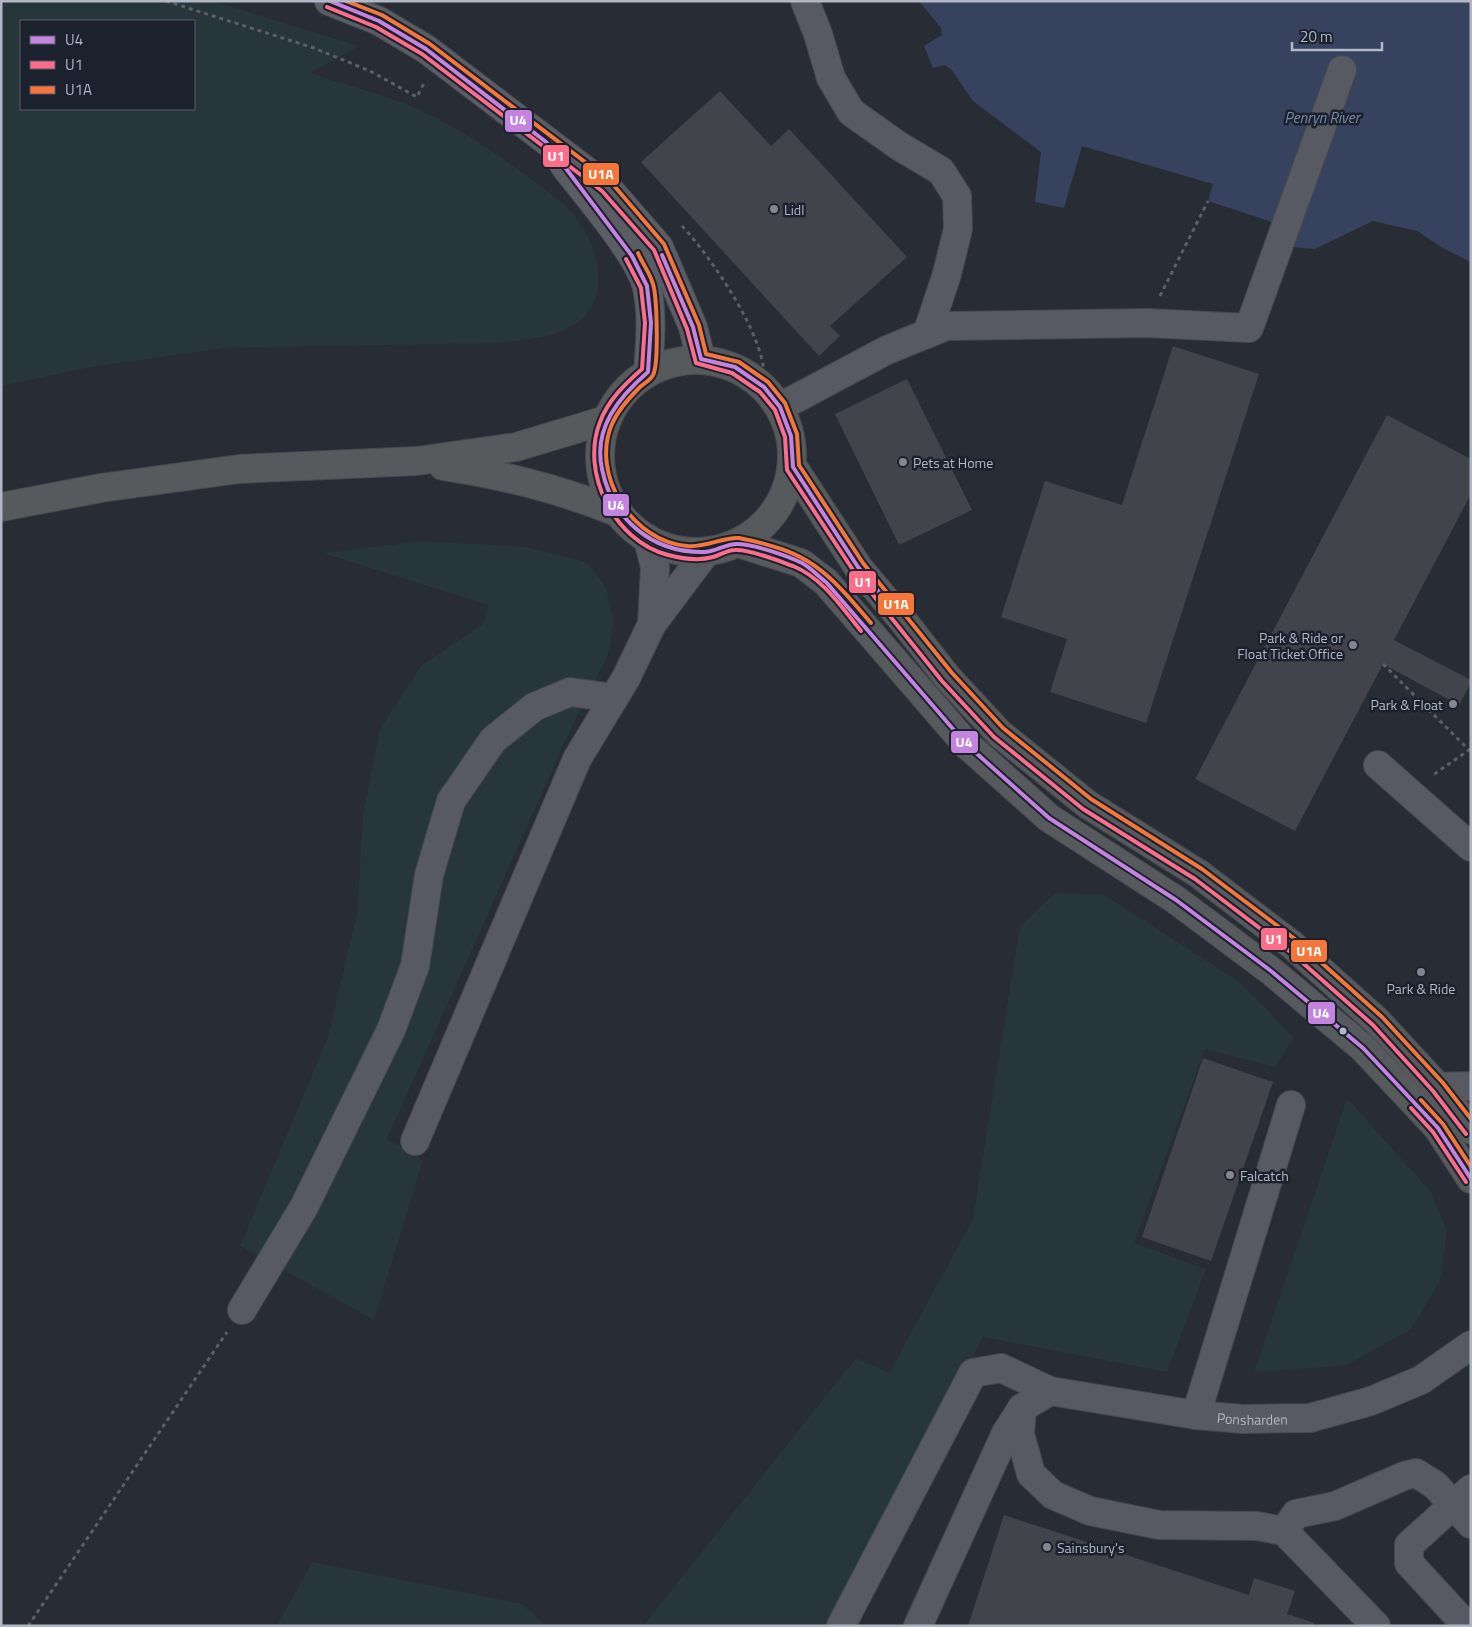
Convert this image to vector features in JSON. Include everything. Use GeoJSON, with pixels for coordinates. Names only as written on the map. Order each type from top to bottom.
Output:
{"type":"FeatureCollection","features":[{"type":"Feature","properties":{"kind":"highway"},"geometry":{"type":"LineString","coordinates":[[700,359],[735,367],[764,386],[780,408],[791,436],[793,467],[783,499],[774,512],[764,525],[738,544],[706,552],[676,550],[648,540],[631,527],[617,512],[603,483],[600,459],[606,420],[623,393],[648,372],[673,362],[700,359]]}},
{"type":"Feature","properties":{"kind":"highway"},"geometry":{"type":"LineString","coordinates":[[1,507],[101,488],[239,469],[417,461],[516,447],[606,420]]}},
{"type":"Feature","properties":{"kind":"highway"},"geometry":{"type":"LineString","coordinates":[[417,461],[514,478],[577,496],[617,512]]}},
{"type":"Feature","properties":{"kind":"highway"},"geometry":{"type":"LineString","coordinates":[[793,467],[858,567],[947,677],[999,733],[1087,804],[1199,874],[1291,944],[1377,1021],[1438,1087],[1471,1130]]}},
{"type":"Feature","properties":{"kind":"highway"},"geometry":{"type":"LineString","coordinates":[[738,544],[801,563],[826,582],[966,744],[1049,818],[1176,900],[1271,971],[1363,1048],[1438,1128],[1471,1179]]}},
{"type":"Feature","properties":{"kind":"main road"},"geometry":{"type":"LineString","coordinates":[[329,1],[379,22],[426,49],[606,186],[659,247],[693,327],[700,359]]}},
{"type":"Feature","properties":{"kind":"main road"},"geometry":{"type":"LineString","coordinates":[[546,142],[632,256],[647,286],[651,323],[648,372]]}},
{"type":"Feature","properties":{"kind":"street"},"geometry":{"type":"LineString","coordinates":[[805,1],[818,34],[831,78],[851,112],[899,146],[940,171],[957,196],[958,229],[947,274],[927,334]]}},
{"type":"Feature","properties":{"kind":"street"},"geometry":{"type":"LineString","coordinates":[[780,408],[887,350],[946,326],[1146,323],[1249,328],[1342,70]]}},
{"type":"Feature","properties":{"kind":"street"},"geometry":{"type":"LineString","coordinates":[[648,540],[656,567],[652,624]]}},
{"type":"Feature","properties":{"kind":"street"},"geometry":{"type":"LineString","coordinates":[[415,1141],[577,759],[614,698],[652,624],[706,552]]}},
{"type":"Feature","properties":{"kind":"street"},"geometry":{"type":"LineString","coordinates":[[242,1310],[304,1207],[391,1030],[415,966],[429,875],[451,802],[493,740],[534,707],[570,692],[614,698]]}},
{"type":"Feature","properties":{"kind":"street"},"geometry":{"type":"LineString","coordinates":[[1378,765],[1471,847]]}},
{"type":"Feature","properties":{"kind":"street"},"geometry":{"type":"LineString","coordinates":[[1438,1087],[1471,1086]]}},
{"type":"Feature","properties":{"kind":"street"},"geometry":{"type":"LineString","coordinates":[[1196,1415],[1290,1105]]}},
{"type":"Feature","properties":{"kind":"street","name":"Ponsharden"},"geometry":{"type":"LineString","coordinates":[[841,1626],[973,1373],[1001,1368],[1050,1391],[1196,1415],[1242,1418],[1310,1418],[1372,1401],[1421,1380],[1471,1345]]}},
{"type":"Feature","properties":{"kind":"street"},"geometry":{"type":"LineString","coordinates":[[918,1626],[1006,1433],[1022,1408],[1050,1391]]}},
{"type":"Feature","properties":{"kind":"street"},"geometry":{"type":"LineString","coordinates":[[1022,1408],[1020,1434],[1031,1474],[1053,1495],[1090,1511],[1159,1525],[1257,1526],[1284,1531],[1365,1621]]}},
{"type":"Feature","properties":{"kind":"street"},"geometry":{"type":"LineString","coordinates":[[1284,1531],[1296,1514],[1335,1506],[1404,1476],[1416,1473],[1465,1506],[1409,1544],[1409,1564],[1467,1626]]}},
{"type":"Feature","properties":{"kind":"path"},"geometry":{"type":"LineString","coordinates":[[166,1],[314,48],[370,71],[417,97]]}},
{"type":"Feature","properties":{"kind":"path"},"geometry":{"type":"LineString","coordinates":[[1146,323],[1208,201]]}},
{"type":"Feature","properties":{"kind":"path"},"geometry":{"type":"LineString","coordinates":[[1383,664],[1469,750],[1408,793]]}},
{"type":"Feature","properties":{"kind":"path"},"geometry":{"type":"LineString","coordinates":[[28,1626],[242,1310]]}},
{"type":"Feature","properties":{"kind":"shaded area"},"geometry":{"type":"Polygon","coordinates":[[[1,1],[213,1],[359,46],[310,73],[378,94],[418,109],[449,124],[492,151],[570,210],[589,239],[598,266],[598,285],[594,302],[586,315],[562,331],[546,336],[498,343],[224,348],[91,367],[1,386],[1,1]]]}},
{"type":"Feature","properties":{"kind":"shaded area"},"geometry":{"type":"Polygon","coordinates":[[[423,541],[526,547],[587,562],[606,587],[614,621],[608,656],[572,726],[387,1139],[423,1160],[374,1320],[240,1246],[328,1037],[357,914],[363,815],[380,729],[421,666],[483,624],[488,605],[323,553],[423,541]]]}},
{"type":"Feature","properties":{"kind":"shaded area"},"geometry":{"type":"Polygon","coordinates":[[[1055,893],[1103,894],[1241,983],[1294,1038],[1275,1067],[1205,1049],[1134,1243],[1206,1269],[1167,1372],[983,1337],[830,1626],[643,1626],[856,1358],[889,1373],[973,1219],[1020,926],[1055,893]]]}},
{"type":"Feature","properties":{"kind":"shaded area"},"geometry":{"type":"Polygon","coordinates":[[[1347,1098],[1431,1192],[1447,1231],[1440,1281],[1411,1329],[1347,1365],[1254,1373],[1347,1098]]]}},
{"type":"Feature","properties":{"kind":"shaded area"},"geometry":{"type":"Polygon","coordinates":[[[312,1562],[522,1604],[546,1626],[277,1626],[312,1562]]]}},
{"type":"Feature","properties":{"kind":"water","name":"Penryn River"},"geometry":{"type":"Polygon","coordinates":[[[919,1],[1471,1],[1471,262],[1441,247],[1417,231],[1373,221],[1315,249],[1293,247],[1284,226],[1208,201],[1213,184],[1082,146],[1064,208],[1035,202],[1041,152],[973,101],[951,69],[944,65],[933,68],[924,46],[942,35],[941,28],[919,1]]]}},
{"type":"Feature","properties":{"kind":"building","name":"Lidl"},"geometry":{"type":"Polygon","coordinates":[[[720,91],[771,146],[789,129],[907,257],[830,326],[840,336],[819,356],[641,162],[720,91]]]}},
{"type":"Feature","properties":{"kind":"building"},"geometry":{"type":"Polygon","coordinates":[[[1173,346],[1259,374],[1146,723],[1050,692],[1067,639],[1001,617],[1045,481],[1122,505],[1173,346]]]}},
{"type":"Feature","properties":{"kind":"building","name":"Pets at Home"},"geometry":{"type":"Polygon","coordinates":[[[907,379],[972,510],[899,545],[835,414],[907,379]]]}},
{"type":"Feature","properties":{"kind":"building"},"geometry":{"type":"Polygon","coordinates":[[[1387,415],[1471,459],[1471,494],[1394,640],[1471,680],[1471,683],[1459,705],[1383,664],[1295,831],[1195,779],[1387,415]]]}},
{"type":"Feature","properties":{"kind":"building"},"geometry":{"type":"Polygon","coordinates":[[[1203,1058],[1273,1082],[1211,1261],[1142,1237],[1203,1058]]]}},
{"type":"Feature","properties":{"kind":"building","name":"Sainsbury's"},"geometry":{"type":"Polygon","coordinates":[[[1004,1515],[1249,1595],[1254,1578],[1295,1591],[1287,1614],[1314,1623],[1313,1626],[968,1626],[1004,1515]]]}},
{"type":"Feature","properties":{"kind":"transit line","name":"U4"},"geometry":{"type":"LineString","coordinates":[[330,1],[379,21],[426,49],[546,142],[632,256],[647,286],[651,323],[648,372],[627,392],[611,414],[601,440],[600,454],[607,487],[615,503],[637,530],[652,539],[685,551],[712,551],[737,544],[761,548],[780,554],[808,567],[826,582],[966,744],[1049,818],[1176,900],[1271,971],[1363,1048],[1438,1128],[1471,1179]]}},
{"type":"Feature","properties":{"kind":"transit line","name":"U1A"},"geometry":{"type":"LineString","coordinates":[[346,1],[382,15],[430,44],[610,181],[664,244],[699,325],[706,354],[739,362],[768,382],[785,403],[797,434],[799,465],[863,563],[952,673],[1003,728],[1091,799],[1202,869],[1295,939],[1382,1017],[1443,1083],[1471,1119]]}},
{"type":"Feature","properties":{"kind":"transit line","name":"U1"},"geometry":{"type":"LineString","coordinates":[[327,7],[376,27],[422,54],[602,191],[654,250],[687,329],[696,363],[732,373],[760,392],[775,410],[785,437],[787,470],[853,570],[942,681],[994,737],[1083,809],[1195,879],[1287,949],[1373,1025],[1433,1091],[1466,1134]]}},
{"type":"Feature","properties":{"kind":"transit line","name":"U1A"},"geometry":{"type":"LineString","coordinates":[[638,253],[653,284],[656,302],[656,358],[652,377],[635,392],[614,419],[607,444],[607,464],[612,484],[621,503],[634,519],[649,532],[667,542],[694,546],[739,538],[763,543],[800,557],[815,566],[841,589],[871,623]]}},
{"type":"Feature","properties":{"kind":"transit line","name":"U4"},"geometry":{"type":"LineString","coordinates":[[662,255],[693,327],[701,359],[735,367],[764,387],[780,407],[791,436],[793,467],[858,567],[889,604]]}},
{"type":"Feature","properties":{"kind":"transit line","name":"U1"},"geometry":{"type":"LineString","coordinates":[[626,259],[641,288],[645,323],[642,369],[612,400],[603,414],[595,442],[598,483],[606,502],[617,520],[632,535],[649,547],[668,555],[702,559],[729,551],[741,550],[764,556],[804,571],[823,586],[861,631]]}},
{"type":"Feature","properties":{"kind":"transit line","name":"U1A"},"geometry":{"type":"LineString","coordinates":[[1421,1100],[1443,1124],[1471,1167]]}},
{"type":"Feature","properties":{"kind":"transit line","name":"U1"},"geometry":{"type":"LineString","coordinates":[[1411,1108],[1433,1132],[1466,1182]]}},
{"type":"Feature","properties":{"kind":"place","name":"Lidl"},"geometry":{"type":"Point","coordinates":[774,209]}},
{"type":"Feature","properties":{"kind":"place","name":"Pets at Home"},"geometry":{"type":"Point","coordinates":[903,462]}},
{"type":"Feature","properties":{"kind":"place","name":"Park & Ride or Float Ticket Office"},"geometry":{"type":"Point","coordinates":[1353,645]}},
{"type":"Feature","properties":{"kind":"place","name":"Park & Float"},"geometry":{"type":"Point","coordinates":[1453,704]}},
{"type":"Feature","properties":{"kind":"place","name":"Park & Ride"},"geometry":{"type":"Point","coordinates":[1421,972]}},
{"type":"Feature","properties":{"kind":"place","name":"Falcatch"},"geometry":{"type":"Point","coordinates":[1230,1175]}},
{"type":"Feature","properties":{"kind":"place","name":"Sainsbury's"},"geometry":{"type":"Point","coordinates":[1047,1547]}}]}
